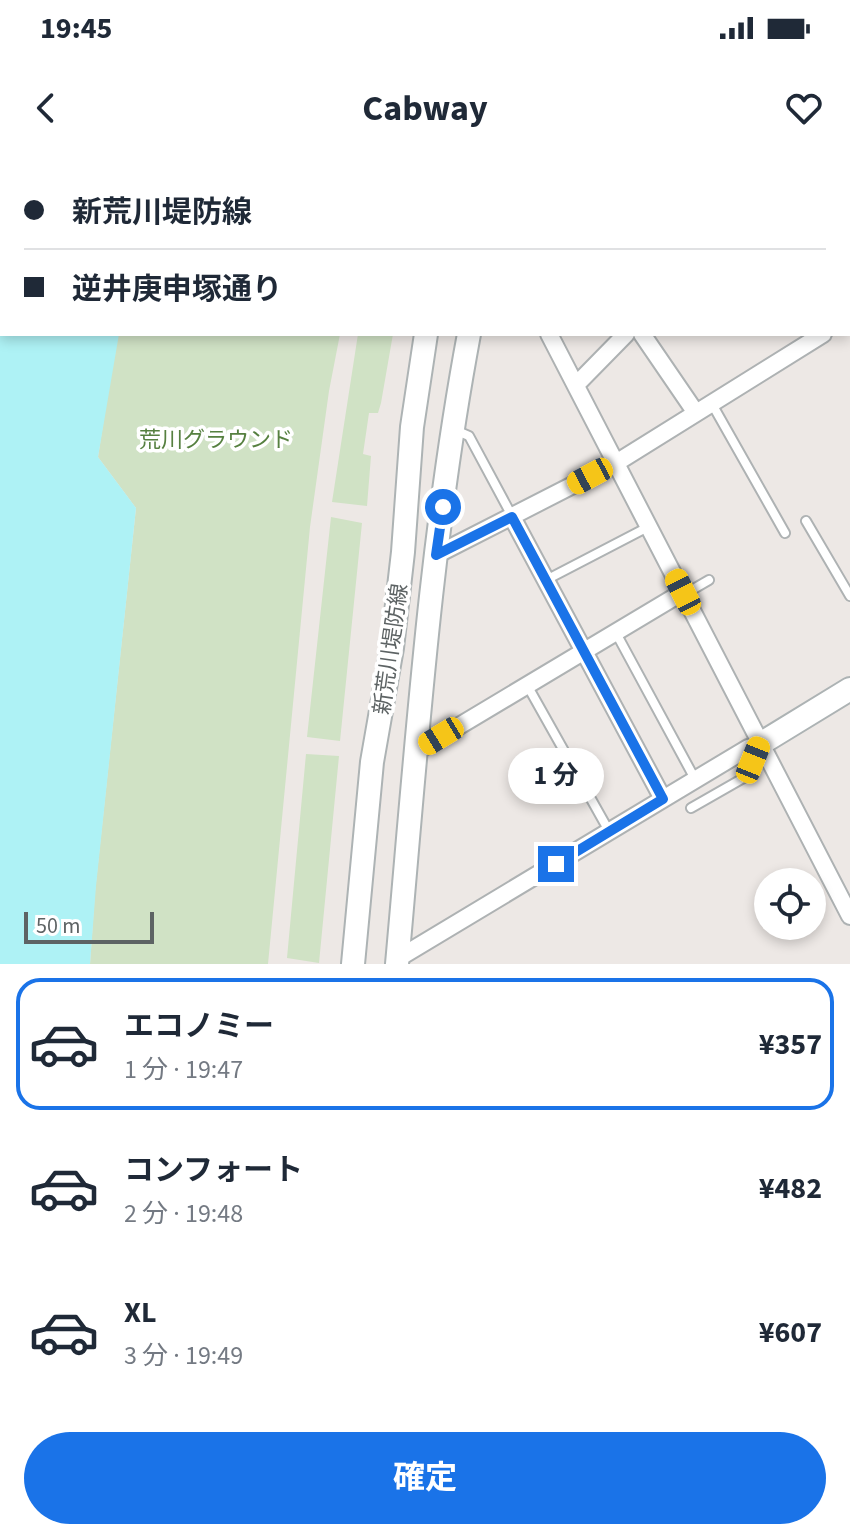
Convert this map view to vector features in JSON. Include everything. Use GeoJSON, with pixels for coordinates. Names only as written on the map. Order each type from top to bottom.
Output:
{"type":"FeatureCollection","features":[{"type":"Feature","properties":{"kind":"main road","name":"新荒川堤防線"},"geometry":{"type":"LineString","coordinates":[[353,964],[372,762],[394,634],[412,427],[426,336]]}},
{"type":"Feature","properties":{"kind":"main road","name":"新荒川堤防線"},"geometry":{"type":"LineString","coordinates":[[397,962],[414,753],[436,555],[469,336]]}},
{"type":"Feature","properties":{"kind":"main road"},"geometry":{"type":"LineString","coordinates":[[760,744],[850,689]]}},
{"type":"Feature","properties":{"kind":"street"},"geometry":{"type":"LineString","coordinates":[[550,336],[850,916]]}},
{"type":"Feature","properties":{"kind":"street"},"geometry":{"type":"LineString","coordinates":[[576,385],[624,336]]}},
{"type":"Feature","properties":{"kind":"street"},"geometry":{"type":"LineString","coordinates":[[643,336],[696,413]]}},
{"type":"Feature","properties":{"kind":"street"},"geometry":{"type":"LineString","coordinates":[[436,555],[616,463],[812,337]]}},
{"type":"Feature","properties":{"kind":"street"},"geometry":{"type":"LineString","coordinates":[[512,517],[663,799]]}},
{"type":"Feature","properties":{"kind":"street"},"geometry":{"type":"LineString","coordinates":[[414,753],[683,592]]}},
{"type":"Feature","properties":{"kind":"street"},"geometry":{"type":"LineString","coordinates":[[397,962],[663,799],[748,748],[760,744]]}},
{"type":"Feature","properties":{"kind":"lane"},"geometry":{"type":"LineString","coordinates":[[712,403],[785,533]]}},
{"type":"Feature","properties":{"kind":"lane"},"geometry":{"type":"LineString","coordinates":[[453,429],[469,436],[512,517]]}},
{"type":"Feature","properties":{"kind":"lane"},"geometry":{"type":"LineString","coordinates":[[806,521],[850,596]]}},
{"type":"Feature","properties":{"kind":"lane"},"geometry":{"type":"LineString","coordinates":[[546,580],[649,527]]}},
{"type":"Feature","properties":{"kind":"lane"},"geometry":{"type":"LineString","coordinates":[[683,592],[709,580]]}},
{"type":"Feature","properties":{"kind":"lane"},"geometry":{"type":"LineString","coordinates":[[616,632],[695,780]]}},
{"type":"Feature","properties":{"kind":"lane"},"geometry":{"type":"LineString","coordinates":[[527,685],[609,832]]}},
{"type":"Feature","properties":{"kind":"lane"},"geometry":{"type":"LineString","coordinates":[[691,808],[747,776],[760,744]]}},
{"type":"Feature","properties":{"kind":"green space","name":"荒川グラウンド"},"geometry":{"type":"Polygon","coordinates":[[[117,336],[340,336],[310,527],[268,964],[90,964],[136,508],[98,457],[117,336]]]}},
{"type":"Feature","properties":{"kind":"green space"},"geometry":{"type":"Polygon","coordinates":[[[358,336],[393,336],[378,413],[369,413],[363,454],[371,456],[367,506],[332,502],[358,336]]]}},
{"type":"Feature","properties":{"kind":"green space"},"geometry":{"type":"Polygon","coordinates":[[[331,517],[362,523],[340,741],[307,737],[331,517]]]}},
{"type":"Feature","properties":{"kind":"green space"},"geometry":{"type":"Polygon","coordinates":[[[306,754],[339,756],[319,963],[287,958],[306,754]]]}},
{"type":"Feature","properties":{"kind":"water"},"geometry":{"type":"Polygon","coordinates":[[[0,336],[119,336],[98,457],[136,508],[90,964],[0,964],[0,336]]]}},
{"type":"Feature","properties":{"kind":"route"},"geometry":{"type":"LineString","coordinates":[[443,507],[436,555],[512,517],[663,799],[556,864]]}}]}
